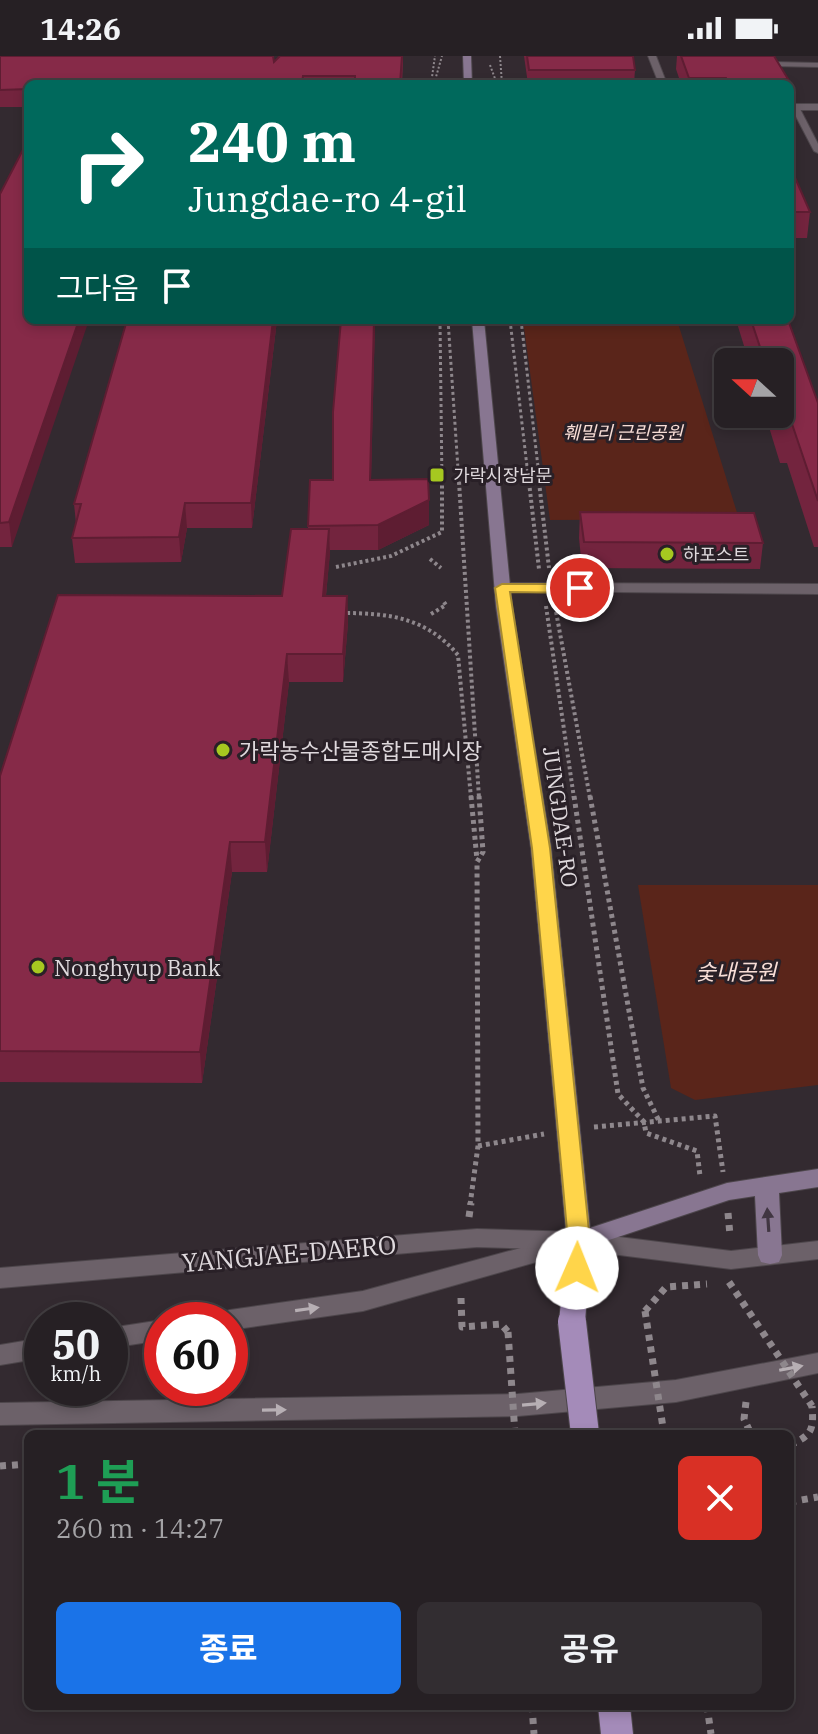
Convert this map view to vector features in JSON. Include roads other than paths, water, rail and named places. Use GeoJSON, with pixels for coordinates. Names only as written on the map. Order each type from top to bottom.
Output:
{"type":"FeatureCollection","features":[{"type":"Feature","properties":{"kind":"main road"},"geometry":{"type":"LineString","coordinates":[[467,56],[468,80]]}},
{"type":"Feature","properties":{"kind":"main road","name":"JUNGDAE-RO"},"geometry":{"type":"LineString","coordinates":[[478,324],[502,588],[541,848],[579,1241],[572,1322],[585,1430]]}},
{"type":"Feature","properties":{"kind":"main road"},"geometry":{"type":"LineString","coordinates":[[579,1241],[727,1192],[818,1178]]}},
{"type":"Feature","properties":{"kind":"main road"},"geometry":{"type":"LineString","coordinates":[[766,1184],[770,1255]]}},
{"type":"Feature","properties":{"kind":"main road"},"geometry":{"type":"LineString","coordinates":[[614,1710],[617,1734]]}},
{"type":"Feature","properties":{"kind":"street"},"geometry":{"type":"LineString","coordinates":[[652,56],[661,80]]}},
{"type":"Feature","properties":{"kind":"street"},"geometry":{"type":"LineString","coordinates":[[794,107],[818,107]]}},
{"type":"Feature","properties":{"kind":"street"},"geometry":{"type":"LineString","coordinates":[[502,588],[818,589]]}},
{"type":"Feature","properties":{"kind":"street","name":"YANGJAE-DAERO"},"geometry":{"type":"LineString","coordinates":[[0,1278],[477,1238],[579,1241],[730,1271],[770,1255],[818,1250]]}},
{"type":"Feature","properties":{"kind":"street"},"geometry":{"type":"LineString","coordinates":[[248,1317],[363,1301],[579,1241]]}},
{"type":"Feature","properties":{"kind":"street"},"geometry":{"type":"LineString","coordinates":[[0,1355],[24,1351]]}},
{"type":"Feature","properties":{"kind":"street"},"geometry":{"type":"LineString","coordinates":[[0,1414],[518,1405],[676,1391],[818,1363]]}},
{"type":"Feature","properties":{"kind":"lane"},"geometry":{"type":"LineString","coordinates":[[722,56],[724,63],[741,65],[818,65]]}},
{"type":"Feature","properties":{"kind":"lane"},"geometry":{"type":"LineString","coordinates":[[794,110],[818,151]]}},
{"type":"Feature","properties":{"kind":"place","name":"가락시장남문"},"geometry":{"type":"Point","coordinates":[437,475]}},
{"type":"Feature","properties":{"kind":"place","name":"하포스트"},"geometry":{"type":"Point","coordinates":[667,554]}},
{"type":"Feature","properties":{"kind":"place","name":"가락농수산물종합도매시장"},"geometry":{"type":"Point","coordinates":[223,750]}},
{"type":"Feature","properties":{"kind":"place","name":"Nonghyup Bank"},"geometry":{"type":"Point","coordinates":[38,967]}},
{"type":"Feature","properties":{"kind":"park label","name":"훼밀리 근린공원"},"geometry":{"type":"Point","coordinates":[623,432]}},
{"type":"Feature","properties":{"kind":"park label","name":"숯내공원"},"geometry":{"type":"Point","coordinates":[736,971]}}]}
